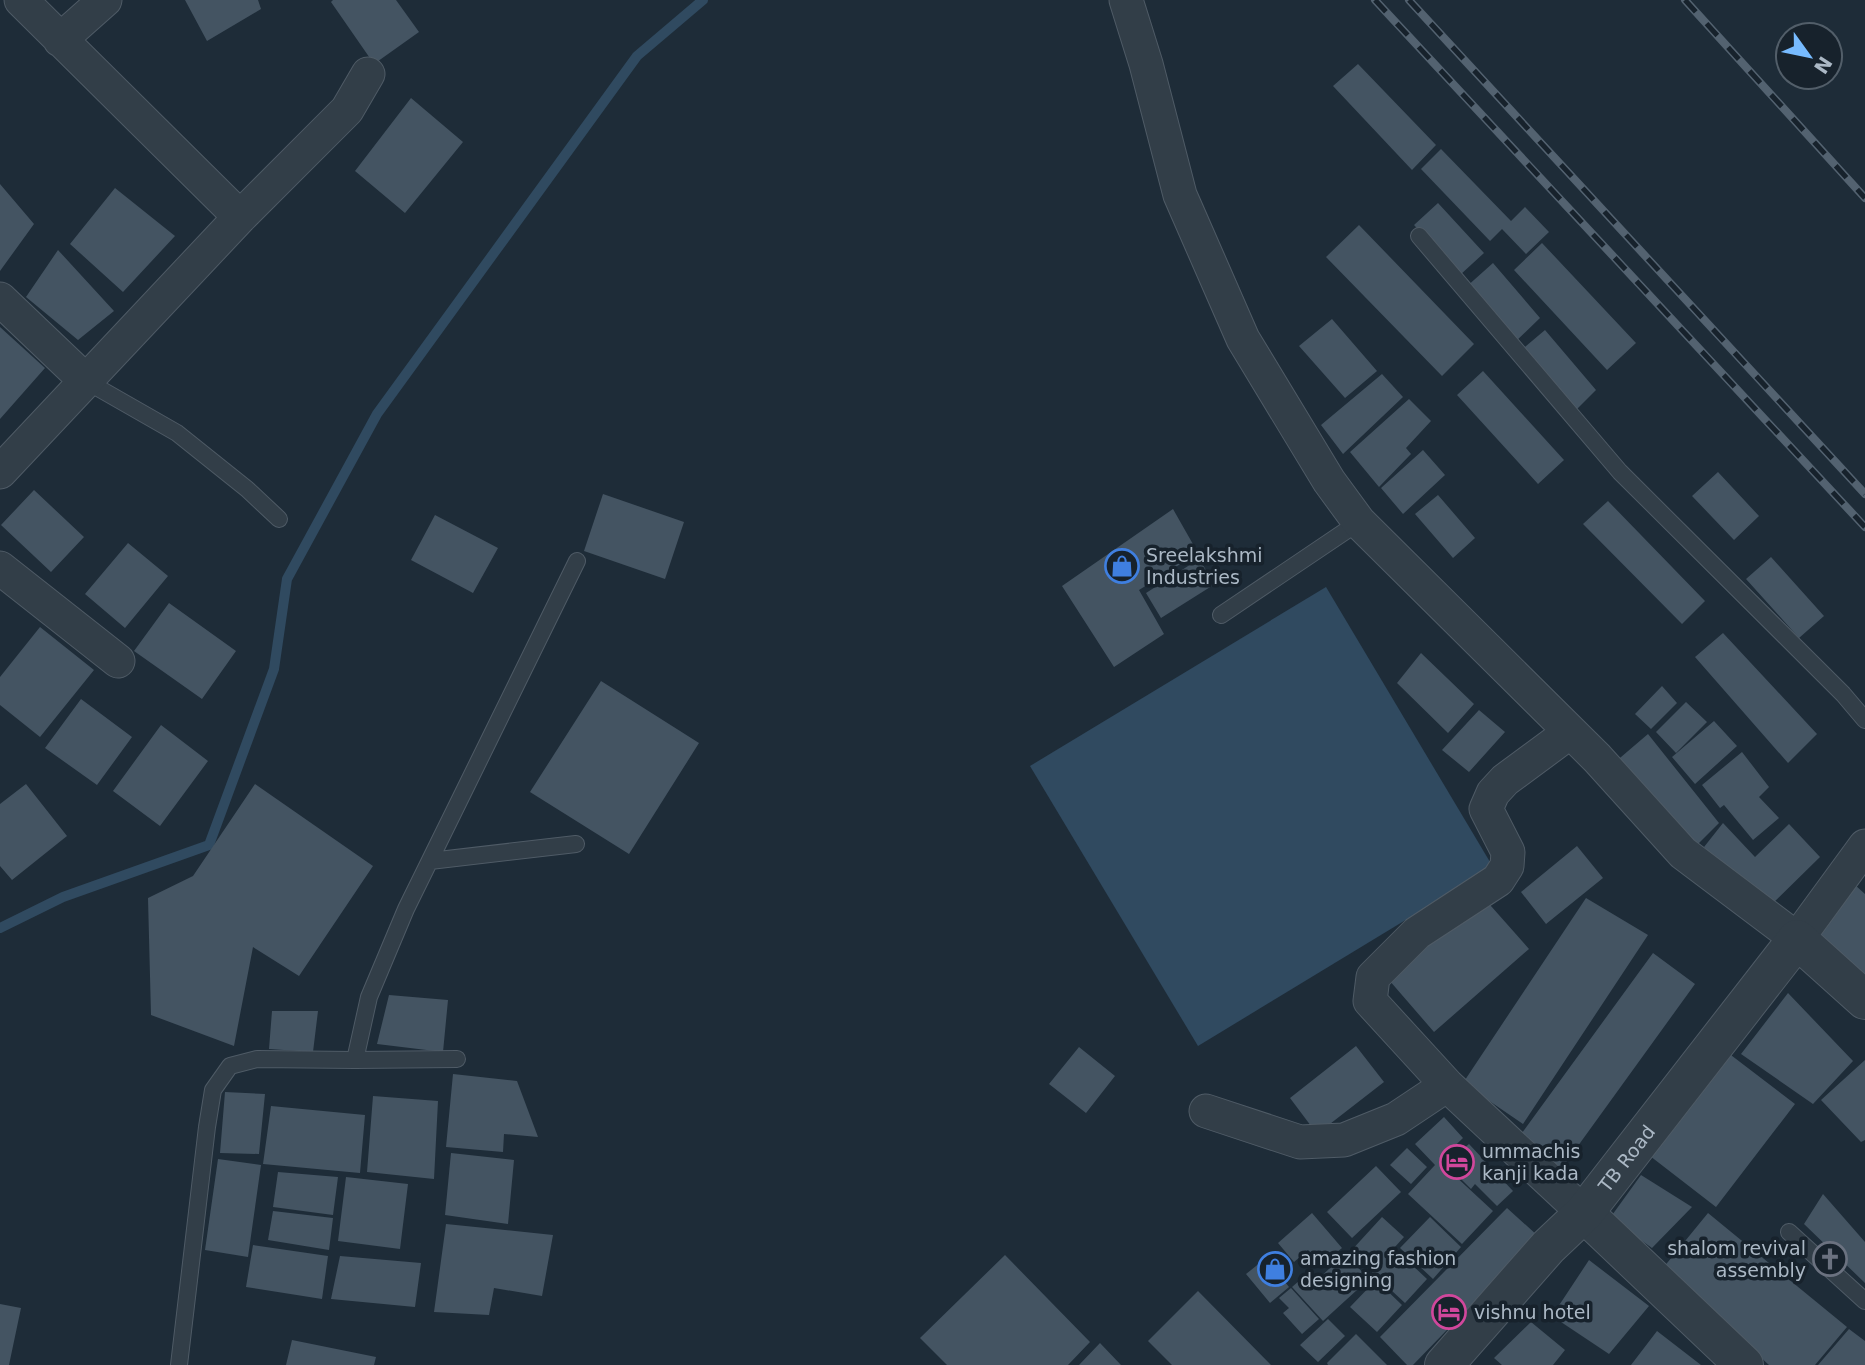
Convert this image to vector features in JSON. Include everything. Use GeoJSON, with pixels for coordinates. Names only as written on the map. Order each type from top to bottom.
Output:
{"type":"FeatureCollection","features":[{"type":"Feature","properties":{"kind":"street"},"geometry":{"type":"LineString","coordinates":[[21,0],[240,217]]}},
{"type":"Feature","properties":{"kind":"street"},"geometry":{"type":"LineString","coordinates":[[60,40],[105,0]]}},
{"type":"Feature","properties":{"kind":"street"},"geometry":{"type":"LineString","coordinates":[[1126,0],[1146,64],[1180,195],[1243,339],[1329,481],[1359,522],[1570,732],[1683,853],[1797,939],[1865,1000]]}},
{"type":"Feature","properties":{"kind":"street"},"geometry":{"type":"LineString","coordinates":[[0,472],[240,217],[346,110],[368,74]]}},
{"type":"Feature","properties":{"kind":"street"},"geometry":{"type":"LineString","coordinates":[[0,299],[86,381]]}},
{"type":"Feature","properties":{"kind":"street"},"geometry":{"type":"LineString","coordinates":[[0,568],[118,661]]}},
{"type":"Feature","properties":{"kind":"street"},"geometry":{"type":"LineString","coordinates":[[1570,732],[1505,780],[1493,793],[1486,809],[1508,852],[1507,866],[1499,880],[1417,933],[1373,977],[1370,1001],[1447,1085],[1744,1365]]}},
{"type":"Feature","properties":{"kind":"street"},"geometry":{"type":"LineString","coordinates":[[1797,939],[1865,846]]}},
{"type":"Feature","properties":{"kind":"street","name":"TB Road"},"geometry":{"type":"LineString","coordinates":[[1444,1365],[1548,1248],[1584,1213],[1797,939]]}},
{"type":"Feature","properties":{"kind":"street"},"geometry":{"type":"LineString","coordinates":[[1206,1111],[1300,1142],[1344,1140],[1396,1119],[1447,1085]]}},
{"type":"Feature","properties":{"kind":"lane"},"geometry":{"type":"LineString","coordinates":[[1419,236],[1620,472],[1843,694],[1865,720]]}},
{"type":"Feature","properties":{"kind":"lane"},"geometry":{"type":"LineString","coordinates":[[86,381],[177,433],[247,489],[279,519]]}},
{"type":"Feature","properties":{"kind":"lane"},"geometry":{"type":"LineString","coordinates":[[1221,615],[1359,522]]}},
{"type":"Feature","properties":{"kind":"lane"},"geometry":{"type":"LineString","coordinates":[[355,1060],[369,997],[406,909],[577,561]]}},
{"type":"Feature","properties":{"kind":"lane"},"geometry":{"type":"LineString","coordinates":[[430,861],[576,844]]}},
{"type":"Feature","properties":{"kind":"lane"},"geometry":{"type":"LineString","coordinates":[[178,1365],[206,1127],[213,1090],[230,1066],[257,1059],[457,1059]]}},
{"type":"Feature","properties":{"kind":"lane"},"geometry":{"type":"LineString","coordinates":[[1789,1232],[1865,1301]]}},
{"type":"Feature","properties":{"kind":"water"},"geometry":{"type":"Polygon","coordinates":[[[1326,587],[1493,867],[1198,1046],[1030,766],[1326,587]]]}},
{"type":"Feature","properties":{"kind":"building"},"geometry":{"type":"Polygon","coordinates":[[[185,0],[258,0],[261,9],[207,41],[185,0]]]}},
{"type":"Feature","properties":{"kind":"building"},"geometry":{"type":"Polygon","coordinates":[[[396,0],[419,32],[374,64],[331,2],[396,0]]]}},
{"type":"Feature","properties":{"kind":"building"},"geometry":{"type":"Polygon","coordinates":[[[1358,64],[1436,145],[1412,170],[1333,86],[1358,64]]]}},
{"type":"Feature","properties":{"kind":"building"},"geometry":{"type":"Polygon","coordinates":[[[411,98],[463,142],[405,213],[355,171],[411,98]]]}},
{"type":"Feature","properties":{"kind":"building"},"geometry":{"type":"Polygon","coordinates":[[[1441,149],[1511,221],[1525,207],[1549,232],[1526,254],[1502,229],[1490,241],[1421,169],[1441,149]]]}},
{"type":"Feature","properties":{"kind":"building"},"geometry":{"type":"Polygon","coordinates":[[[0,184],[34,224],[0,271],[0,184]]]}},
{"type":"Feature","properties":{"kind":"building"},"geometry":{"type":"Polygon","coordinates":[[[115,188],[175,236],[123,292],[70,244],[115,188]]]}},
{"type":"Feature","properties":{"kind":"building"},"geometry":{"type":"Polygon","coordinates":[[[1438,203],[1484,253],[1460,275],[1414,225],[1438,203]]]}},
{"type":"Feature","properties":{"kind":"building"},"geometry":{"type":"Polygon","coordinates":[[[1359,225],[1474,344],[1442,376],[1326,257],[1359,225]]]}},
{"type":"Feature","properties":{"kind":"building"},"geometry":{"type":"Polygon","coordinates":[[[1542,243],[1636,343],[1607,370],[1514,270],[1542,243]]]}},
{"type":"Feature","properties":{"kind":"building"},"geometry":{"type":"Polygon","coordinates":[[[58,250],[114,311],[78,340],[26,297],[58,250]]]}},
{"type":"Feature","properties":{"kind":"building"},"geometry":{"type":"Polygon","coordinates":[[[1493,263],[1540,318],[1513,344],[1465,288],[1493,263]]]}},
{"type":"Feature","properties":{"kind":"building"},"geometry":{"type":"Polygon","coordinates":[[[1332,319],[1377,371],[1345,398],[1299,346],[1332,319]]]}},
{"type":"Feature","properties":{"kind":"building"},"geometry":{"type":"Polygon","coordinates":[[[0,327],[45,368],[0,419],[0,327]]]}},
{"type":"Feature","properties":{"kind":"building"},"geometry":{"type":"Polygon","coordinates":[[[1545,330],[1596,390],[1573,413],[1520,351],[1545,330]]]}},
{"type":"Feature","properties":{"kind":"building"},"geometry":{"type":"Polygon","coordinates":[[[1483,371],[1564,460],[1538,484],[1457,395],[1483,371]]]}},
{"type":"Feature","properties":{"kind":"building"},"geometry":{"type":"Polygon","coordinates":[[[1382,374],[1403,397],[1343,454],[1321,425],[1382,374]]]}},
{"type":"Feature","properties":{"kind":"building"},"geometry":{"type":"Polygon","coordinates":[[[1409,399],[1431,421],[1406,448],[1411,454],[1379,487],[1350,452],[1409,399]]]}},
{"type":"Feature","properties":{"kind":"building"},"geometry":{"type":"Polygon","coordinates":[[[1423,450],[1445,475],[1403,514],[1381,488],[1423,450]]]}},
{"type":"Feature","properties":{"kind":"building"},"geometry":{"type":"Polygon","coordinates":[[[1718,472],[1759,516],[1734,540],[1692,496],[1718,472]]]}},
{"type":"Feature","properties":{"kind":"building"},"geometry":{"type":"Polygon","coordinates":[[[34,490],[84,537],[51,572],[1,525],[34,490]]]}},
{"type":"Feature","properties":{"kind":"building"},"geometry":{"type":"Polygon","coordinates":[[[603,494],[684,522],[665,579],[584,551],[603,494]]]}},
{"type":"Feature","properties":{"kind":"building"},"geometry":{"type":"Polygon","coordinates":[[[1438,495],[1475,538],[1453,558],[1415,514],[1438,495]]]}},
{"type":"Feature","properties":{"kind":"building"},"geometry":{"type":"Polygon","coordinates":[[[1608,501],[1705,601],[1682,624],[1583,524],[1608,501]]]}},
{"type":"Feature","properties":{"kind":"building"},"geometry":{"type":"Polygon","coordinates":[[[1173,509],[1198,553],[1139,590],[1164,634],[1114,667],[1062,586],[1173,509]]]}},
{"type":"Feature","properties":{"kind":"building"},"geometry":{"type":"Polygon","coordinates":[[[435,515],[498,548],[473,593],[411,560],[435,515]]]}},
{"type":"Feature","properties":{"kind":"building"},"geometry":{"type":"Polygon","coordinates":[[[128,543],[168,576],[125,628],[85,594],[128,543]]]}},
{"type":"Feature","properties":{"kind":"building"},"geometry":{"type":"Polygon","coordinates":[[[1771,557],[1824,616],[1799,638],[1746,579],[1771,557]]]}},
{"type":"Feature","properties":{"kind":"building"},"geometry":{"type":"Polygon","coordinates":[[[1199,559],[1215,584],[1161,618],[1146,593],[1199,559]]]}},
{"type":"Feature","properties":{"kind":"building"},"geometry":{"type":"Polygon","coordinates":[[[169,603],[236,651],[202,699],[134,651],[169,603]]]}},
{"type":"Feature","properties":{"kind":"building"},"geometry":{"type":"Polygon","coordinates":[[[40,627],[94,670],[40,737],[0,705],[0,677],[40,627]]]}},
{"type":"Feature","properties":{"kind":"building"},"geometry":{"type":"Polygon","coordinates":[[[1723,633],[1817,734],[1788,763],[1695,657],[1723,633]]]}},
{"type":"Feature","properties":{"kind":"building"},"geometry":{"type":"Polygon","coordinates":[[[1421,653],[1474,704],[1448,733],[1397,683],[1421,653]]]}},
{"type":"Feature","properties":{"kind":"building"},"geometry":{"type":"Polygon","coordinates":[[[601,681],[699,743],[629,854],[530,792],[601,681]]]}},
{"type":"Feature","properties":{"kind":"building"},"geometry":{"type":"Polygon","coordinates":[[[1662,686],[1677,703],[1651,729],[1635,714],[1662,686]]]}},
{"type":"Feature","properties":{"kind":"building"},"geometry":{"type":"Polygon","coordinates":[[[81,699],[132,737],[97,785],[45,748],[81,699]]]}},
{"type":"Feature","properties":{"kind":"building"},"geometry":{"type":"Polygon","coordinates":[[[1686,702],[1707,722],[1676,753],[1656,732],[1686,702]]]}},
{"type":"Feature","properties":{"kind":"building"},"geometry":{"type":"Polygon","coordinates":[[[1479,710],[1505,732],[1469,772],[1442,750],[1479,710]]]}},
{"type":"Feature","properties":{"kind":"building"},"geometry":{"type":"Polygon","coordinates":[[[1714,721],[1737,746],[1695,784],[1672,757],[1714,721]]]}},
{"type":"Feature","properties":{"kind":"building"},"geometry":{"type":"Polygon","coordinates":[[[161,725],[208,761],[160,826],[113,791],[161,725]]]}},
{"type":"Feature","properties":{"kind":"building"},"geometry":{"type":"Polygon","coordinates":[[[1648,734],[1719,823],[1690,852],[1614,763],[1648,734]]]}},
{"type":"Feature","properties":{"kind":"building"},"geometry":{"type":"Polygon","coordinates":[[[1742,752],[1769,787],[1759,797],[1779,818],[1753,840],[1724,805],[1720,808],[1702,785],[1742,752]]]}},
{"type":"Feature","properties":{"kind":"building"},"geometry":{"type":"Polygon","coordinates":[[[26,784],[67,836],[12,880],[0,866],[0,804],[26,784]]]}},
{"type":"Feature","properties":{"kind":"building"},"geometry":{"type":"Polygon","coordinates":[[[255,784],[373,866],[299,976],[253,947],[234,1046],[151,1015],[148,898],[193,876],[255,784]]]}},
{"type":"Feature","properties":{"kind":"building"},"geometry":{"type":"Polygon","coordinates":[[[1723,823],[1755,857],[1789,824],[1820,857],[1767,909],[1704,847],[1723,823]]]}},
{"type":"Feature","properties":{"kind":"building"},"geometry":{"type":"Polygon","coordinates":[[[1577,846],[1603,878],[1546,924],[1521,892],[1577,846]]]}},
{"type":"Feature","properties":{"kind":"building"},"geometry":{"type":"Polygon","coordinates":[[[1855,885],[1865,894],[1865,990],[1810,937],[1855,885]]]}},
{"type":"Feature","properties":{"kind":"building"},"geometry":{"type":"Polygon","coordinates":[[[1483,897],[1529,949],[1434,1032],[1389,980],[1483,897]]]}},
{"type":"Feature","properties":{"kind":"building"},"geometry":{"type":"Polygon","coordinates":[[[1586,898],[1648,935],[1523,1124],[1463,1083],[1586,898]]]}},
{"type":"Feature","properties":{"kind":"building"},"geometry":{"type":"Polygon","coordinates":[[[1653,953],[1695,984],[1562,1168],[1519,1137],[1653,953]]]}},
{"type":"Feature","properties":{"kind":"building"},"geometry":{"type":"Polygon","coordinates":[[[1788,993],[1853,1061],[1813,1104],[1741,1054],[1788,993]]]}},
{"type":"Feature","properties":{"kind":"building"},"geometry":{"type":"Polygon","coordinates":[[[389,995],[448,1000],[443,1052],[377,1044],[389,995]]]}},
{"type":"Feature","properties":{"kind":"building"},"geometry":{"type":"Polygon","coordinates":[[[272,1011],[318,1011],[313,1052],[269,1049],[272,1011]]]}},
{"type":"Feature","properties":{"kind":"building"},"geometry":{"type":"Polygon","coordinates":[[[1356,1046],[1384,1082],[1317,1134],[1290,1098],[1356,1046]]]}},
{"type":"Feature","properties":{"kind":"building"},"geometry":{"type":"Polygon","coordinates":[[[1079,1047],[1115,1076],[1086,1113],[1049,1084],[1079,1047]]]}},
{"type":"Feature","properties":{"kind":"building"},"geometry":{"type":"Polygon","coordinates":[[[1723,1049],[1795,1104],[1716,1207],[1650,1156],[1723,1049]]]}},
{"type":"Feature","properties":{"kind":"building"},"geometry":{"type":"Polygon","coordinates":[[[1865,1060],[1865,1140],[1861,1142],[1821,1100],[1865,1060]]]}},
{"type":"Feature","properties":{"kind":"building"},"geometry":{"type":"Polygon","coordinates":[[[453,1074],[517,1081],[538,1137],[504,1134],[503,1152],[446,1147],[453,1074]]]}},
{"type":"Feature","properties":{"kind":"building"},"geometry":{"type":"Polygon","coordinates":[[[225,1092],[265,1094],[259,1154],[220,1153],[225,1092]]]}},
{"type":"Feature","properties":{"kind":"building"},"geometry":{"type":"Polygon","coordinates":[[[373,1096],[438,1101],[434,1179],[367,1172],[373,1096]]]}},
{"type":"Feature","properties":{"kind":"building"},"geometry":{"type":"Polygon","coordinates":[[[271,1106],[365,1115],[360,1173],[263,1164],[271,1106]]]}},
{"type":"Feature","properties":{"kind":"building"},"geometry":{"type":"Polygon","coordinates":[[[1444,1117],[1463,1138],[1439,1161],[1493,1211],[1462,1244],[1408,1194],[1435,1165],[1415,1144],[1444,1117]]]}},
{"type":"Feature","properties":{"kind":"building"},"geometry":{"type":"Polygon","coordinates":[[[1469,1144],[1513,1191],[1497,1206],[1475,1184],[1471,1189],[1446,1164],[1469,1144]]]}},
{"type":"Feature","properties":{"kind":"building"},"geometry":{"type":"Polygon","coordinates":[[[1407,1148],[1427,1167],[1411,1184],[1390,1165],[1407,1148]]]}},
{"type":"Feature","properties":{"kind":"building"},"geometry":{"type":"Polygon","coordinates":[[[451,1153],[514,1160],[508,1224],[445,1215],[451,1153]]]}},
{"type":"Feature","properties":{"kind":"building"},"geometry":{"type":"Polygon","coordinates":[[[218,1159],[261,1165],[248,1257],[205,1250],[218,1159]]]}},
{"type":"Feature","properties":{"kind":"building"},"geometry":{"type":"Polygon","coordinates":[[[1376,1166],[1401,1192],[1352,1238],[1327,1212],[1376,1166]]]}},
{"type":"Feature","properties":{"kind":"building"},"geometry":{"type":"Polygon","coordinates":[[[278,1172],[338,1177],[333,1215],[273,1207],[278,1172]]]}},
{"type":"Feature","properties":{"kind":"building"},"geometry":{"type":"Polygon","coordinates":[[[1641,1175],[1692,1207],[1652,1248],[1610,1218],[1641,1175]]]}},
{"type":"Feature","properties":{"kind":"building"},"geometry":{"type":"Polygon","coordinates":[[[346,1177],[408,1184],[400,1249],[338,1241],[346,1177]]]}},
{"type":"Feature","properties":{"kind":"building"},"geometry":{"type":"Polygon","coordinates":[[[1823,1194],[1865,1242],[1865,1283],[1804,1224],[1823,1194]]]}},
{"type":"Feature","properties":{"kind":"building"},"geometry":{"type":"Polygon","coordinates":[[[1507,1208],[1538,1236],[1413,1365],[1407,1365],[1380,1337],[1507,1208]]]}},
{"type":"Feature","properties":{"kind":"building"},"geometry":{"type":"Polygon","coordinates":[[[273,1211],[333,1218],[329,1250],[268,1240],[273,1211]]]}},
{"type":"Feature","properties":{"kind":"building"},"geometry":{"type":"Polygon","coordinates":[[[1312,1213],[1342,1248],[1321,1265],[1308,1250],[1294,1262],[1278,1243],[1312,1213]]]}},
{"type":"Feature","properties":{"kind":"building"},"geometry":{"type":"Polygon","coordinates":[[[1708,1213],[1847,1327],[1815,1365],[1769,1365],[1663,1268],[1708,1213]]]}},
{"type":"Feature","properties":{"kind":"building"},"geometry":{"type":"Polygon","coordinates":[[[1382,1217],[1404,1237],[1394,1248],[1427,1279],[1405,1303],[1350,1252],[1382,1217]]]}},
{"type":"Feature","properties":{"kind":"building"},"geometry":{"type":"Polygon","coordinates":[[[1430,1217],[1461,1247],[1433,1279],[1400,1248],[1430,1217]]]}},
{"type":"Feature","properties":{"kind":"building"},"geometry":{"type":"Polygon","coordinates":[[[446,1224],[553,1235],[542,1296],[494,1288],[489,1315],[434,1312],[446,1224]]]}},
{"type":"Feature","properties":{"kind":"building"},"geometry":{"type":"Polygon","coordinates":[[[253,1245],[328,1256],[322,1299],[246,1287],[253,1245]]]}},
{"type":"Feature","properties":{"kind":"building"},"geometry":{"type":"Polygon","coordinates":[[[1345,1254],[1369,1279],[1323,1321],[1292,1287],[1307,1274],[1315,1282],[1345,1254]]]}},
{"type":"Feature","properties":{"kind":"building"},"geometry":{"type":"Polygon","coordinates":[[[1005,1255],[1090,1342],[1068,1365],[947,1365],[920,1338],[1005,1255]]]}},
{"type":"Feature","properties":{"kind":"building"},"geometry":{"type":"Polygon","coordinates":[[[340,1256],[421,1263],[415,1307],[331,1299],[340,1256]]]}},
{"type":"Feature","properties":{"kind":"building"},"geometry":{"type":"Polygon","coordinates":[[[1266,1258],[1289,1287],[1270,1303],[1246,1274],[1266,1258]]]}},
{"type":"Feature","properties":{"kind":"building"},"geometry":{"type":"Polygon","coordinates":[[[1589,1260],[1649,1306],[1609,1354],[1552,1316],[1589,1260]]]}},
{"type":"Feature","properties":{"kind":"building"},"geometry":{"type":"Polygon","coordinates":[[[1376,1280],[1402,1305],[1377,1332],[1350,1307],[1376,1280]]]}},
{"type":"Feature","properties":{"kind":"building"},"geometry":{"type":"Polygon","coordinates":[[[1291,1288],[1319,1319],[1302,1334],[1283,1313],[1289,1308],[1279,1298],[1291,1288]]]}},
{"type":"Feature","properties":{"kind":"building"},"geometry":{"type":"Polygon","coordinates":[[[1198,1291],[1271,1365],[1172,1365],[1148,1341],[1198,1291]]]}},
{"type":"Feature","properties":{"kind":"building"},"geometry":{"type":"Polygon","coordinates":[[[0,1304],[21,1308],[9,1365],[0,1365],[0,1304]]]}},
{"type":"Feature","properties":{"kind":"building"},"geometry":{"type":"Polygon","coordinates":[[[1328,1319],[1345,1336],[1318,1362],[1300,1345],[1328,1319]]]}},
{"type":"Feature","properties":{"kind":"building"},"geometry":{"type":"Polygon","coordinates":[[[1531,1322],[1565,1350],[1553,1365],[1502,1365],[1494,1358],[1531,1322]]]}},
{"type":"Feature","properties":{"kind":"building"},"geometry":{"type":"Polygon","coordinates":[[[1849,1329],[1865,1341],[1865,1365],[1818,1365],[1849,1329]]]}},
{"type":"Feature","properties":{"kind":"building"},"geometry":{"type":"Polygon","coordinates":[[[1657,1331],[1701,1365],[1631,1365],[1657,1331]]]}},
{"type":"Feature","properties":{"kind":"building"},"geometry":{"type":"Polygon","coordinates":[[[1356,1334],[1387,1365],[1328,1365],[1356,1334]]]}},
{"type":"Feature","properties":{"kind":"building"},"geometry":{"type":"Polygon","coordinates":[[[292,1340],[376,1357],[374,1365],[286,1365],[292,1340]]]}},
{"type":"Feature","properties":{"kind":"building"},"geometry":{"type":"Polygon","coordinates":[[[1100,1343],[1121,1365],[1079,1365],[1100,1343]]]}},
{"type":"Feature","properties":{"kind":"waterway"},"geometry":{"type":"LineString","coordinates":[[0,928],[63,897],[209,845],[274,669],[287,579],[377,414],[637,56],[703,0]]}},
{"type":"Feature","properties":{"kind":"railway"},"geometry":{"type":"LineString","coordinates":[[1375,0],[1865,527]]}},
{"type":"Feature","properties":{"kind":"railway"},"geometry":{"type":"LineString","coordinates":[[1409,0],[1865,494]]}},
{"type":"Feature","properties":{"kind":"railway"},"geometry":{"type":"LineString","coordinates":[[1685,0],[1865,198]]}},
{"type":"Feature","properties":{"kind":"place","name":"Sreelakshmi Industries"},"geometry":{"type":"Point","coordinates":[1122,566]}},
{"type":"Feature","properties":{"kind":"place","name":"ummachis kanji kada"},"geometry":{"type":"Point","coordinates":[1457,1162]}},
{"type":"Feature","properties":{"kind":"place","name":"shalom revival assembly"},"geometry":{"type":"Point","coordinates":[1830,1259]}},
{"type":"Feature","properties":{"kind":"place","name":"amazing fashion designing"},"geometry":{"type":"Point","coordinates":[1275,1269]}},
{"type":"Feature","properties":{"kind":"place","name":"vishnu hotel"},"geometry":{"type":"Point","coordinates":[1449,1312]}}]}
